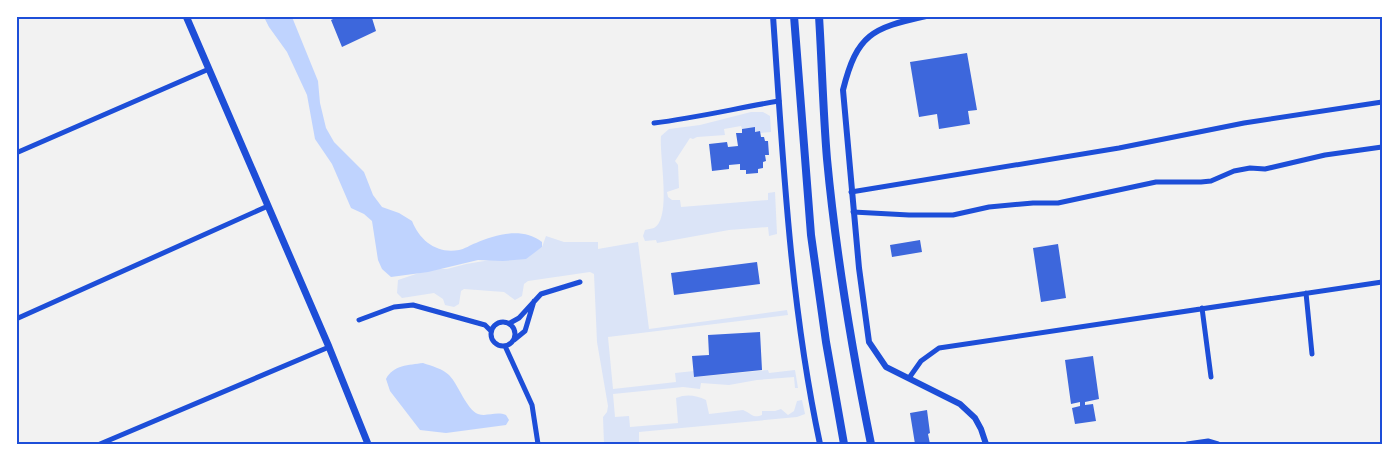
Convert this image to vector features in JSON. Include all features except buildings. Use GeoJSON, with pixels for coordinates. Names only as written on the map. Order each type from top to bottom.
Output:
{"type":"FeatureCollection","features":[{"type":"Feature","properties":{"kind":"highway"},"geometry":{"type":"LineString","coordinates":[[794,16],[811,235],[826,342],[844,444]]}},
{"type":"Feature","properties":{"kind":"highway"},"geometry":{"type":"LineString","coordinates":[[819,16],[827,158],[836,237],[849,333],[871,444]]}},
{"type":"Feature","properties":{"kind":"main road"},"geometry":{"type":"LineString","coordinates":[[186,16],[329,347],[368,444]]}},
{"type":"Feature","properties":{"kind":"street"},"geometry":{"type":"LineString","coordinates":[[773,16],[796,293],[820,444]]}},
{"type":"Feature","properties":{"kind":"street"},"geometry":{"type":"LineString","coordinates":[[926,16],[892,24],[869,35],[860,44],[850,65],[843,90],[853,212],[869,342],[886,367],[960,404],[975,418],[986,444]]}},
{"type":"Feature","properties":{"kind":"street"},"geometry":{"type":"LineString","coordinates":[[16,153],[209,69]]}},
{"type":"Feature","properties":{"kind":"street"},"geometry":{"type":"LineString","coordinates":[[654,123],[693,119],[779,101]]}},
{"type":"Feature","properties":{"kind":"street"},"geometry":{"type":"LineString","coordinates":[[851,192],[1119,148],[1244,123],[1383,102]]}},
{"type":"Feature","properties":{"kind":"street"},"geometry":{"type":"LineString","coordinates":[[853,212],[953,215],[989,207],[1058,203],[1156,182],[1201,182],[1234,171],[1250,168],[1265,169],[1325,155],[1383,147]]}},
{"type":"Feature","properties":{"kind":"street"},"geometry":{"type":"LineString","coordinates":[[16,319],[268,206]]}},
{"type":"Feature","properties":{"kind":"street"},"geometry":{"type":"LineString","coordinates":[[491,331],[501,321],[510,323],[519,318],[541,294],[580,282]]}},
{"type":"Feature","properties":{"kind":"street"},"geometry":{"type":"LineString","coordinates":[[909,378],[921,361],[939,348],[1383,282]]}},
{"type":"Feature","properties":{"kind":"street"},"geometry":{"type":"LineString","coordinates":[[1306,293],[1312,354]]}},
{"type":"Feature","properties":{"kind":"street"},"geometry":{"type":"LineString","coordinates":[[359,320],[394,307],[413,305],[485,325],[491,331],[492,340],[496,344],[505,346],[525,331],[535,299]]}},
{"type":"Feature","properties":{"kind":"street"},"geometry":{"type":"LineString","coordinates":[[1203,308],[1211,377]]}},
{"type":"Feature","properties":{"kind":"street"},"geometry":{"type":"LineString","coordinates":[[510,323],[515,331],[513,341]]}},
{"type":"Feature","properties":{"kind":"street"},"geometry":{"type":"LineString","coordinates":[[505,346],[532,405],[538,444]]}},
{"type":"Feature","properties":{"kind":"street"},"geometry":{"type":"LineString","coordinates":[[100,444],[329,347]]}},
{"type":"Feature","properties":{"kind":"street"},"geometry":{"type":"LineString","coordinates":[[1187,444],[1208,441],[1218,444]]}},
{"type":"Feature","properties":{"kind":"shaded area"},"geometry":{"type":"Polygon","coordinates":[[[751,112],[763,112],[770,116],[771,132],[755,132],[755,128],[742,129],[741,126],[724,129],[725,135],[690,138],[675,161],[678,165],[679,188],[667,192],[668,197],[672,200],[680,200],[681,207],[768,200],[768,193],[775,192],[777,234],[769,236],[768,227],[729,230],[657,243],[656,240],[645,241],[643,236],[645,230],[654,228],[659,222],[664,200],[661,136],[669,129],[700,125],[751,112]]]}},
{"type":"Feature","properties":{"kind":"shaded area"},"geometry":{"type":"Polygon","coordinates":[[[546,236],[564,242],[598,242],[598,249],[638,242],[649,329],[787,310],[788,315],[608,337],[613,389],[676,382],[675,373],[694,371],[695,377],[768,370],[769,373],[795,370],[798,388],[795,388],[794,377],[729,385],[701,383],[700,389],[683,387],[613,394],[615,417],[629,416],[630,427],[678,423],[676,398],[687,396],[706,400],[709,414],[743,410],[756,416],[762,415],[762,411],[781,409],[788,415],[794,411],[797,401],[802,400],[805,414],[797,417],[639,432],[639,444],[604,444],[603,417],[608,406],[597,342],[594,274],[590,272],[528,281],[524,284],[522,296],[515,300],[504,292],[464,289],[461,291],[459,304],[454,307],[445,305],[443,299],[434,293],[402,298],[397,293],[398,280],[431,269],[447,269],[533,253],[542,247],[546,236]]]}},
{"type":"Feature","properties":{"kind":"water"},"geometry":{"type":"Polygon","coordinates":[[[264,17],[292,17],[318,81],[326,128],[334,142],[364,172],[373,195],[382,207],[412,221],[420,235],[430,245],[443,250],[461,249],[492,237],[518,233],[535,237],[542,242],[542,247],[526,259],[478,260],[428,272],[391,277],[382,269],[378,260],[372,221],[351,208],[332,164],[315,139],[307,95],[287,52],[264,17]]]}},
{"type":"Feature","properties":{"kind":"water"},"geometry":{"type":"Polygon","coordinates":[[[423,363],[441,369],[449,375],[474,412],[481,415],[506,415],[509,420],[506,425],[446,433],[420,430],[390,391],[386,379],[397,368],[423,363]]]}}]}
